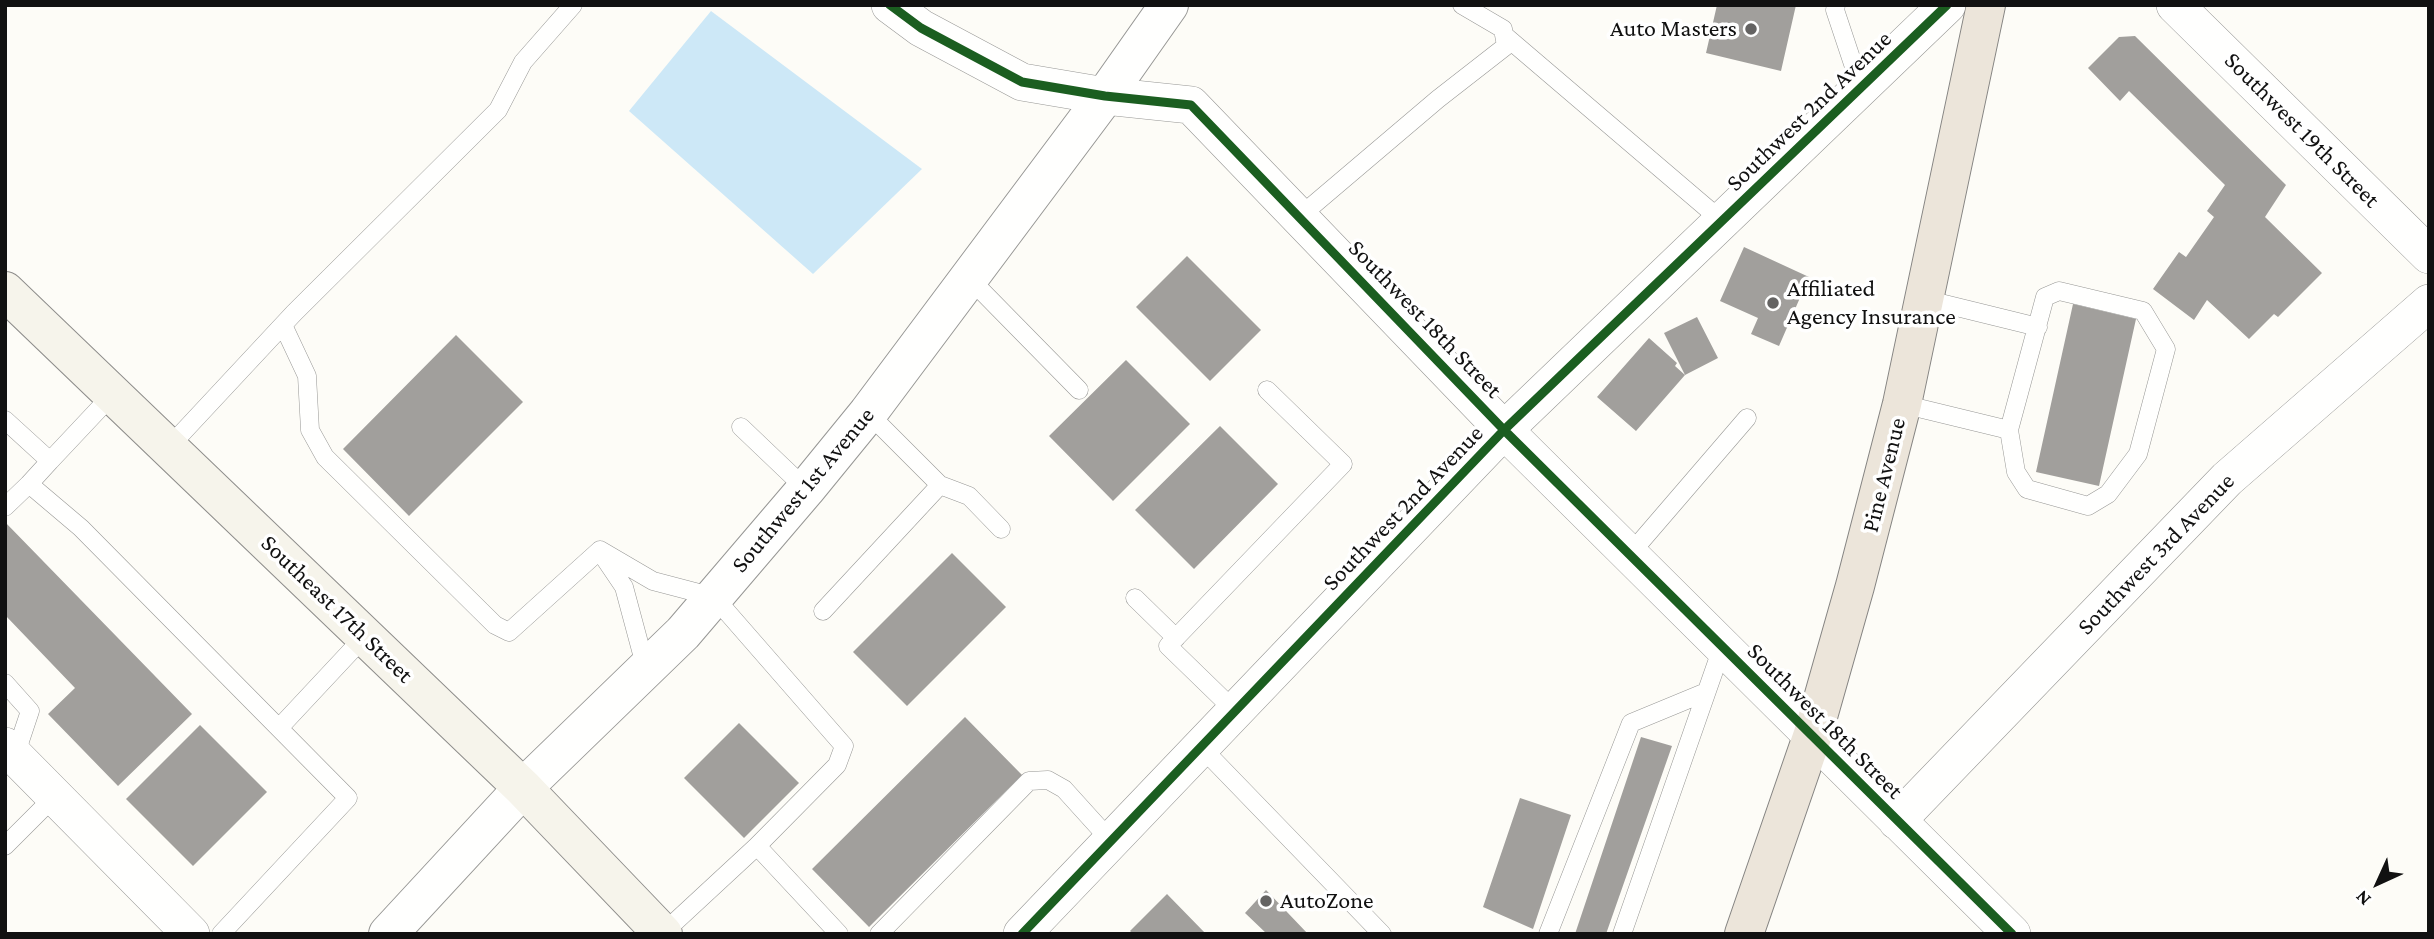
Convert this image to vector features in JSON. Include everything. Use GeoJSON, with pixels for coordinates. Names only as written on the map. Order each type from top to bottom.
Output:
{"type":"FeatureCollection","features":[{"type":"Feature","properties":{"kind":"highway","name":"Pine Avenue"},"geometry":{"type":"LineString","coordinates":[[1744,934],[1813,734],[1855,586],[1902,404],[1986,5]]}},
{"type":"Feature","properties":{"kind":"main road","name":"Southeast 17th Street"},"geometry":{"type":"LineString","coordinates":[[10,307],[113,394],[169,447],[523,788],[663,934]]}},
{"type":"Feature","properties":{"kind":"street","name":"Southwest 18th Street"},"geometry":{"type":"LineString","coordinates":[[890,5],[920,28],[1021,82],[1105,96],[1191,105],[1504,430],[2012,934]]}},
{"type":"Feature","properties":{"kind":"street","name":"Southwest 1st Avenue"},"geometry":{"type":"LineString","coordinates":[[388,934],[523,788],[683,633],[806,488],[868,414],[1105,96],[1169,5]]}},
{"type":"Feature","properties":{"kind":"street","name":"Southwest 2nd Avenue"},"geometry":{"type":"LineString","coordinates":[[1022,934],[1504,430],[1947,5]]}},
{"type":"Feature","properties":{"kind":"street","name":"Southwest 19th Street"},"geometry":{"type":"LineString","coordinates":[[2175,5],[2429,255]]}},
{"type":"Feature","properties":{"kind":"street","name":"Southwest 3rd Avenue"},"geometry":{"type":"LineString","coordinates":[[1897,821],[2227,479],[2429,303]]}},
{"type":"Feature","properties":{"kind":"street"},"geometry":{"type":"LineString","coordinates":[[10,751],[191,934]]}},
{"type":"Feature","properties":{"kind":"lane"},"geometry":{"type":"LineString","coordinates":[[169,447],[283,325],[498,110],[523,62],[573,5]]}},
{"type":"Feature","properties":{"kind":"lane"},"geometry":{"type":"LineString","coordinates":[[1299,217],[1438,99],[1506,46],[1503,29],[1462,5]]}},
{"type":"Feature","properties":{"kind":"lane"},"geometry":{"type":"LineString","coordinates":[[1836,5],[1835,10],[1860,88]]}},
{"type":"Feature","properties":{"kind":"lane"},"geometry":{"type":"LineString","coordinates":[[1504,35],[1722,221]]}},
{"type":"Feature","properties":{"kind":"lane"},"geometry":{"type":"LineString","coordinates":[[969,278],[1079,390]]}},
{"type":"Feature","properties":{"kind":"lane"},"geometry":{"type":"LineString","coordinates":[[2059,290],[2143,311],[2166,349],[2138,454],[2108,494],[2088,506],[2027,489],[2016,472],[2009,430],[2045,297],[2059,290]]}},
{"type":"Feature","properties":{"kind":"lane"},"geometry":{"type":"LineString","coordinates":[[1924,299],[2039,327]]}},
{"type":"Feature","properties":{"kind":"lane"},"geometry":{"type":"LineString","coordinates":[[283,325],[307,376],[310,430],[326,457],[495,625],[509,632],[600,550]]}},
{"type":"Feature","properties":{"kind":"lane"},"geometry":{"type":"LineString","coordinates":[[1235,711],[1168,646],[1343,464],[1267,390]]}},
{"type":"Feature","properties":{"kind":"lane"},"geometry":{"type":"LineString","coordinates":[[5,507],[113,394]]}},
{"type":"Feature","properties":{"kind":"lane"},"geometry":{"type":"LineString","coordinates":[[1902,404],[2009,430]]}},
{"type":"Feature","properties":{"kind":"lane"},"geometry":{"type":"LineString","coordinates":[[868,414],[940,485],[969,496],[1001,529]]}},
{"type":"Feature","properties":{"kind":"lane"},"geometry":{"type":"LineString","coordinates":[[1630,554],[1747,418]]}},
{"type":"Feature","properties":{"kind":"lane"},"geometry":{"type":"LineString","coordinates":[[5,420],[50,461]]}},
{"type":"Feature","properties":{"kind":"lane"},"geometry":{"type":"LineString","coordinates":[[741,427],[806,488]]}},
{"type":"Feature","properties":{"kind":"lane"},"geometry":{"type":"LineString","coordinates":[[29,484],[81,528],[348,798],[221,934]]}},
{"type":"Feature","properties":{"kind":"lane"},"geometry":{"type":"LineString","coordinates":[[822,611],[940,485]]}},
{"type":"Feature","properties":{"kind":"lane"},"geometry":{"type":"LineString","coordinates":[[600,550],[653,581],[714,597],[844,746],[837,765],[757,846],[663,934]]}},
{"type":"Feature","properties":{"kind":"lane"},"geometry":{"type":"LineString","coordinates":[[600,550],[624,587],[646,669]]}},
{"type":"Feature","properties":{"kind":"lane"},"geometry":{"type":"LineString","coordinates":[[1135,598],[1175,638]]}},
{"type":"Feature","properties":{"kind":"lane"},"geometry":{"type":"LineString","coordinates":[[279,728],[365,636]]}},
{"type":"Feature","properties":{"kind":"lane"},"geometry":{"type":"LineString","coordinates":[[1622,934],[1723,645]]}},
{"type":"Feature","properties":{"kind":"lane"},"geometry":{"type":"LineString","coordinates":[[5,682],[30,711],[10,751]]}},
{"type":"Feature","properties":{"kind":"lane"},"geometry":{"type":"LineString","coordinates":[[1548,934],[1631,723],[1706,692]]}},
{"type":"Feature","properties":{"kind":"lane"},"geometry":{"type":"LineString","coordinates":[[1201,747],[1382,934]]}},
{"type":"Feature","properties":{"kind":"lane"},"geometry":{"type":"LineString","coordinates":[[878,934],[1029,781],[1048,780],[1065,789],[1111,841]]}},
{"type":"Feature","properties":{"kind":"lane"},"geometry":{"type":"LineString","coordinates":[[5,846],[55,796]]}},
{"type":"Feature","properties":{"kind":"lane"},"geometry":{"type":"LineString","coordinates":[[757,846],[839,934]]}},
{"type":"Feature","properties":{"kind":"water"},"geometry":{"type":"Polygon","coordinates":[[[711,11],[922,169],[813,274],[629,111],[711,11]]]}},
{"type":"Feature","properties":{"kind":"building","name":"Auto Masters"},"geometry":{"type":"Polygon","coordinates":[[[1717,5],[1796,5],[1781,71],[1706,53],[1717,5]]]}},
{"type":"Feature","properties":{"kind":"building"},"geometry":{"type":"Polygon","coordinates":[[[2135,36],[2286,185],[2265,217],[2322,273],[2278,317],[2274,314],[2249,339],[2207,300],[2194,320],[2153,289],[2179,252],[2186,257],[2214,217],[2207,211],[2225,185],[2129,91],[2120,101],[2088,68],[2119,37],[2135,36]]]}},
{"type":"Feature","properties":{"kind":"building"},"geometry":{"type":"Polygon","coordinates":[[[1744,247],[1809,277],[1779,346],[1751,334],[1758,318],[1720,301],[1744,247]]]}},
{"type":"Feature","properties":{"kind":"building"},"geometry":{"type":"Polygon","coordinates":[[[1187,256],[1261,330],[1210,381],[1136,307],[1187,256]]]}},
{"type":"Feature","properties":{"kind":"building"},"geometry":{"type":"Polygon","coordinates":[[[2073,304],[2136,319],[2099,486],[2036,472],[2073,304]]]}},
{"type":"Feature","properties":{"kind":"building"},"geometry":{"type":"Polygon","coordinates":[[[1697,317],[1718,358],[1685,375],[1664,333],[1697,317]]]}},
{"type":"Feature","properties":{"kind":"building"},"geometry":{"type":"Polygon","coordinates":[[[456,335],[523,402],[409,516],[343,449],[456,335]]]}},
{"type":"Feature","properties":{"kind":"building"},"geometry":{"type":"Polygon","coordinates":[[[1649,338],[1677,363],[1675,366],[1685,375],[1636,431],[1597,397],[1649,338]]]}},
{"type":"Feature","properties":{"kind":"building"},"geometry":{"type":"Polygon","coordinates":[[[1126,360],[1190,424],[1113,501],[1049,436],[1126,360]]]}},
{"type":"Feature","properties":{"kind":"building"},"geometry":{"type":"Polygon","coordinates":[[[1220,426],[1278,484],[1194,569],[1135,510],[1220,426]]]}},
{"type":"Feature","properties":{"kind":"building"},"geometry":{"type":"Polygon","coordinates":[[[5,522],[192,714],[118,786],[48,714],[75,688],[5,615],[5,522]]]}},
{"type":"Feature","properties":{"kind":"building"},"geometry":{"type":"Polygon","coordinates":[[[952,553],[1006,607],[907,706],[853,652],[952,553]]]}},
{"type":"Feature","properties":{"kind":"building"},"geometry":{"type":"Polygon","coordinates":[[[965,717],[1022,775],[869,927],[812,869],[965,717]]]}},
{"type":"Feature","properties":{"kind":"building"},"geometry":{"type":"Polygon","coordinates":[[[739,723],[799,783],[744,838],[684,778],[739,723]]]}},
{"type":"Feature","properties":{"kind":"building"},"geometry":{"type":"Polygon","coordinates":[[[200,725],[267,792],[193,866],[126,799],[200,725]]]}},
{"type":"Feature","properties":{"kind":"building"},"geometry":{"type":"Polygon","coordinates":[[[1641,737],[1672,746],[1606,934],[1575,934],[1641,737]]]}},
{"type":"Feature","properties":{"kind":"building"},"geometry":{"type":"Polygon","coordinates":[[[1520,798],[1571,815],[1533,929],[1483,907],[1520,798]]]}},
{"type":"Feature","properties":{"kind":"building","name":"AutoZone"},"geometry":{"type":"Polygon","coordinates":[[[1266,890],[1308,934],[1267,934],[1245,913],[1266,890]]]}},
{"type":"Feature","properties":{"kind":"building"},"geometry":{"type":"Polygon","coordinates":[[[1167,894],[1206,934],[1133,934],[1130,931],[1167,894]]]}},
{"type":"Feature","properties":{"kind":"cycle path"},"geometry":{"type":"LineString","coordinates":[[890,5],[921,28],[1022,82],[1105,96],[1191,105],[1504,430],[2012,934]]}},
{"type":"Feature","properties":{"kind":"cycle path"},"geometry":{"type":"LineString","coordinates":[[1022,934],[1504,430],[1947,5]]}},
{"type":"Feature","properties":{"kind":"place","name":"Auto Masters"},"geometry":{"type":"Point","coordinates":[1751,29]}},
{"type":"Feature","properties":{"kind":"place","name":"Affiliated Agency Insurance"},"geometry":{"type":"Point","coordinates":[1773,303]}},
{"type":"Feature","properties":{"kind":"place","name":"AutoZone"},"geometry":{"type":"Point","coordinates":[1266,901]}}]}
